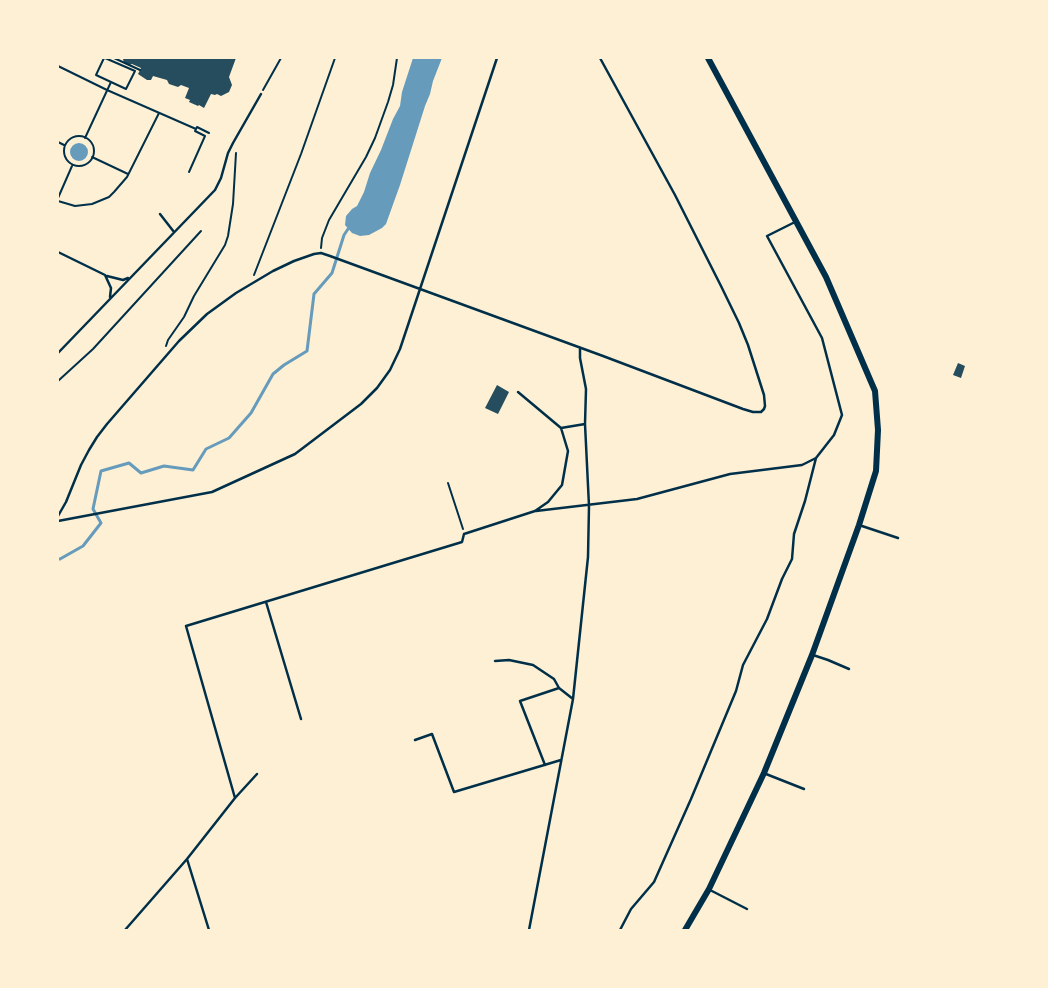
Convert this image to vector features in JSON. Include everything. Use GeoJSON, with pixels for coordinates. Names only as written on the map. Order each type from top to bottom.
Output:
{"type":"FeatureCollection","features":[{"type":"Feature","properties":{"kind":"main road"},"geometry":{"type":"LineString","coordinates":[[685,930],[709,889],[764,773],[812,655],[859,525],[876,470],[878,430],[875,391],[826,277],[708,58]]}},
{"type":"Feature","properties":{"kind":"lane"},"geometry":{"type":"LineString","coordinates":[[58,521],[212,492],[295,454],[361,404],[377,388],[395,360],[497,58]]}},
{"type":"Feature","properties":{"kind":"lane"},"geometry":{"type":"LineString","coordinates":[[58,516],[66,502],[81,465],[97,437],[179,340],[221,303],[251,284],[294,261],[314,254],[321,253],[343,260],[743,410],[761,412],[765,406],[764,395],[748,345],[722,286],[600,58]]}},
{"type":"Feature","properties":{"kind":"lane"},"geometry":{"type":"LineString","coordinates":[[58,353],[215,190],[221,178],[228,153],[261,94]]}},
{"type":"Feature","properties":{"kind":"lane"},"geometry":{"type":"LineString","coordinates":[[160,214],[174,232]]}},
{"type":"Feature","properties":{"kind":"lane"},"geometry":{"type":"LineString","coordinates":[[236,798],[186,626],[462,542],[464,534],[535,511],[637,499],[730,474],[802,465],[816,458],[834,436],[842,415],[822,338],[767,236],[796,221]]}},
{"type":"Feature","properties":{"kind":"lane"},"geometry":{"type":"LineString","coordinates":[[58,252],[105,275],[123,280],[130,278]]}},
{"type":"Feature","properties":{"kind":"lane"},"geometry":{"type":"LineString","coordinates":[[105,275],[111,288],[110,299]]}},
{"type":"Feature","properties":{"kind":"lane"},"geometry":{"type":"LineString","coordinates":[[529,930],[573,699],[588,557],[589,506],[585,424],[586,390],[580,348]]}},
{"type":"Feature","properties":{"kind":"lane"},"geometry":{"type":"LineString","coordinates":[[518,392],[562,428],[568,451],[562,485],[548,502],[535,511]]}},
{"type":"Feature","properties":{"kind":"lane"},"geometry":{"type":"LineString","coordinates":[[562,428],[585,424]]}},
{"type":"Feature","properties":{"kind":"lane"},"geometry":{"type":"LineString","coordinates":[[620,930],[631,910],[654,882],[732,700],[742,665],[767,619],[782,579],[792,559],[794,534],[816,458]]}},
{"type":"Feature","properties":{"kind":"lane"},"geometry":{"type":"LineString","coordinates":[[859,525],[898,538]]}},
{"type":"Feature","properties":{"kind":"lane"},"geometry":{"type":"LineString","coordinates":[[266,602],[301,718]]}},
{"type":"Feature","properties":{"kind":"lane"},"geometry":{"type":"LineString","coordinates":[[812,655],[849,669]]}},
{"type":"Feature","properties":{"kind":"lane"},"geometry":{"type":"LineString","coordinates":[[495,661],[509,660],[533,665],[554,679],[559,688],[573,699]]}},
{"type":"Feature","properties":{"kind":"lane"},"geometry":{"type":"LineString","coordinates":[[545,765],[520,701],[559,688]]}},
{"type":"Feature","properties":{"kind":"lane"},"geometry":{"type":"LineString","coordinates":[[415,740],[432,734],[454,792],[562,760]]}},
{"type":"Feature","properties":{"kind":"lane"},"geometry":{"type":"LineString","coordinates":[[764,773],[804,789]]}},
{"type":"Feature","properties":{"kind":"lane"},"geometry":{"type":"LineString","coordinates":[[125,930],[257,774]]}},
{"type":"Feature","properties":{"kind":"lane"},"geometry":{"type":"LineString","coordinates":[[187,859],[209,930]]}},
{"type":"Feature","properties":{"kind":"lane"},"geometry":{"type":"LineString","coordinates":[[709,889],[747,908]]}},
{"type":"Feature","properties":{"kind":"path"},"geometry":{"type":"LineString","coordinates":[[104,58],[120,64],[135,71],[126,89],[96,75],[104,58]]}},
{"type":"Feature","properties":{"kind":"path"},"geometry":{"type":"LineString","coordinates":[[114,58],[140,70]]}},
{"type":"Feature","properties":{"kind":"path"},"geometry":{"type":"LineString","coordinates":[[261,94],[280,58]]}},
{"type":"Feature","properties":{"kind":"path"},"geometry":{"type":"LineString","coordinates":[[251,284],[304,146],[335,58]]}},
{"type":"Feature","properties":{"kind":"path"},"geometry":{"type":"LineString","coordinates":[[321,253],[322,238],[329,220],[366,157],[378,131],[393,85],[397,58]]}},
{"type":"Feature","properties":{"kind":"path"},"geometry":{"type":"LineString","coordinates":[[58,66],[107,90],[209,133]]}},
{"type":"Feature","properties":{"kind":"path"},"geometry":{"type":"LineString","coordinates":[[85,138],[111,82]]}},
{"type":"Feature","properties":{"kind":"path"},"geometry":{"type":"LineString","coordinates":[[73,165],[58,200],[69,205],[82,206],[109,197],[128,174],[160,112]]}},
{"type":"Feature","properties":{"kind":"path"},"geometry":{"type":"LineString","coordinates":[[189,172],[205,136],[195,131],[196,129]]}},
{"type":"Feature","properties":{"kind":"path"},"geometry":{"type":"LineString","coordinates":[[81,136],[85,138],[92,144],[92,158],[82,166],[73,165],[64,156],[65,145],[72,138],[81,136]]}},
{"type":"Feature","properties":{"kind":"path"},"geometry":{"type":"LineString","coordinates":[[164,358],[168,340],[184,317],[194,296],[225,245],[228,236],[234,185],[236,152],[234,141]]}},
{"type":"Feature","properties":{"kind":"path"},"geometry":{"type":"LineString","coordinates":[[58,142],[65,145]]}},
{"type":"Feature","properties":{"kind":"path"},"geometry":{"type":"LineString","coordinates":[[92,158],[128,174]]}},
{"type":"Feature","properties":{"kind":"path"},"geometry":{"type":"LineString","coordinates":[[58,381],[93,349],[201,231]]}},
{"type":"Feature","properties":{"kind":"path"},"geometry":{"type":"LineString","coordinates":[[448,483],[464,534]]}},
{"type":"Feature","properties":{"kind":"water"},"geometry":{"type":"Polygon","coordinates":[[[413,58],[442,58],[386,224],[369,235],[360,236],[352,233],[345,225],[346,216],[357,206],[364,192],[370,173],[400,106],[402,92],[413,58]]]}},
{"type":"Feature","properties":{"kind":"water"},"geometry":{"type":"Polygon","coordinates":[[[79,143],[85,146],[88,152],[85,158],[79,161],[73,158],[70,152],[73,146],[79,143]]]}},
{"type":"Feature","properties":{"kind":"building"},"geometry":{"type":"Polygon","coordinates":[[[119,58],[236,58],[229,77],[232,85],[229,92],[221,96],[211,94],[204,108],[189,102],[190,100],[185,98],[189,88],[169,84],[167,80],[153,76],[151,80],[147,80],[138,74],[141,68],[124,63],[123,59],[119,58]]]}},
{"type":"Feature","properties":{"kind":"building"},"geometry":{"type":"Polygon","coordinates":[[[958,363],[965,366],[961,378],[953,375],[958,363]]]}},
{"type":"Feature","properties":{"kind":"building"},"geometry":{"type":"Polygon","coordinates":[[[497,385],[509,392],[498,414],[485,408],[497,385]]]}},
{"type":"Feature","properties":{"kind":"waterway"},"geometry":{"type":"LineString","coordinates":[[58,559],[83,546],[101,523],[93,509],[101,471],[129,463],[141,473],[164,466],[193,470],[206,449],[229,438],[251,413],[273,374],[307,351],[314,294],[332,273],[344,235],[348,229]]}}]}
